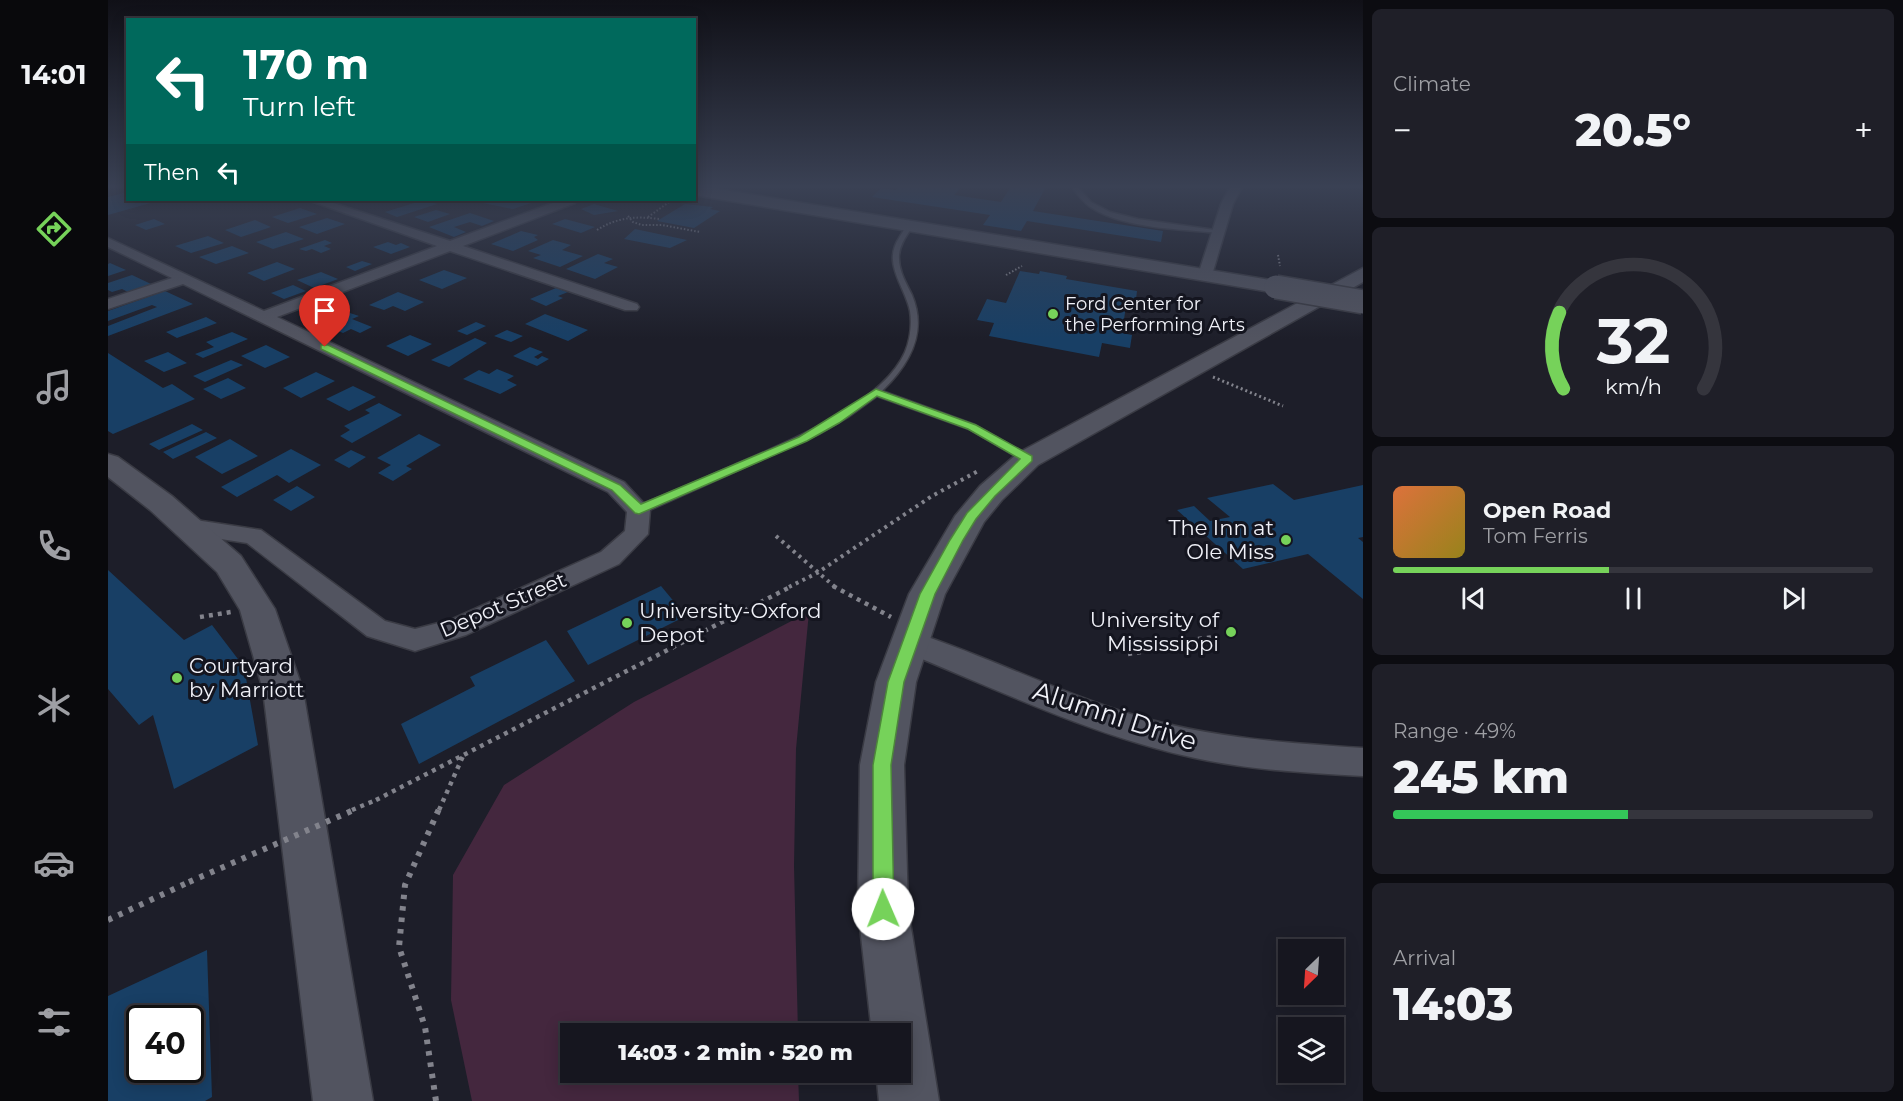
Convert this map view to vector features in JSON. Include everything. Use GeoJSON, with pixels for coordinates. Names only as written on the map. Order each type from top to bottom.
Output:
{"type":"FeatureCollection","features":[{"type":"Feature","properties":{"kind":"street"},"geometry":{"type":"LineString","coordinates":[[422,236],[631,307]]}},
{"type":"Feature","properties":{"kind":"street"},"geometry":{"type":"LineString","coordinates":[[263,317],[475,236]]}},
{"type":"Feature","properties":{"kind":"street"},"geometry":{"type":"LineString","coordinates":[[972,236],[1363,302]]}},
{"type":"Feature","properties":{"kind":"street"},"geometry":{"type":"LineString","coordinates":[[1205,275],[1217,236]]}},
{"type":"Feature","properties":{"kind":"street"},"geometry":{"type":"LineString","coordinates":[[108,242],[616,487],[639,510]]}},
{"type":"Feature","properties":{"kind":"street"},"geometry":{"type":"LineString","coordinates":[[909,1101],[883,909],[882,765],[905,632],[971,516],[1009,466],[1363,274]]}},
{"type":"Feature","properties":{"kind":"street"},"geometry":{"type":"LineString","coordinates":[[108,304],[184,279]]}},
{"type":"Feature","properties":{"kind":"street"},"geometry":{"type":"LineString","coordinates":[[108,463],[189,527],[229,564],[257,609],[283,690],[343,1101]]}},
{"type":"Feature","properties":{"kind":"street","name":"Depot Street"},"geometry":{"type":"LineString","coordinates":[[189,527],[253,536],[376,629],[415,640],[457,628],[610,558],[636,534],[639,510]]}},
{"type":"Feature","properties":{"kind":"street","name":"Alumni Drive"},"geometry":{"type":"LineString","coordinates":[[905,632],[1079,711],[1173,740],[1280,758],[1363,762]]}},
{"type":"Feature","properties":{"kind":"lane"},"geometry":{"type":"LineString","coordinates":[[639,510],[803,439],[835,421],[876,392],[900,366],[910,348],[915,328],[913,308],[896,270],[894,258],[902,236]]}},
{"type":"Feature","properties":{"kind":"lane"},"geometry":{"type":"LineString","coordinates":[[876,392],[972,427],[1009,466]]}},
{"type":"Feature","properties":{"kind":"path"},"geometry":{"type":"LineString","coordinates":[[1006,274],[1022,266]]}},
{"type":"Feature","properties":{"kind":"path"},"geometry":{"type":"LineString","coordinates":[[1207,375],[1283,406]]}},
{"type":"Feature","properties":{"kind":"path"},"geometry":{"type":"LineString","coordinates":[[108,920],[376,800],[818,573],[932,496],[1009,466]]}},
{"type":"Feature","properties":{"kind":"path"},"geometry":{"type":"LineString","coordinates":[[776,536],[837,589],[905,632]]}},
{"type":"Feature","properties":{"kind":"path"},"geometry":{"type":"LineString","coordinates":[[200,616],[232,612]]}},
{"type":"Feature","properties":{"kind":"path"},"geometry":{"type":"LineString","coordinates":[[1197,639],[1214,637]]}},
{"type":"Feature","properties":{"kind":"path"},"geometry":{"type":"LineString","coordinates":[[1128,654],[1147,651]]}},
{"type":"Feature","properties":{"kind":"path"},"geometry":{"type":"LineString","coordinates":[[436,1101],[425,1027],[399,947],[405,885],[463,755]]}},
{"type":"Feature","properties":{"kind":"shaded area"},"geometry":{"type":"Polygon","coordinates":[[[809,612],[796,749],[794,866],[798,1023],[560,1023],[560,1083],[798,1083],[799,1101],[472,1101],[451,1000],[453,875],[504,785],[634,702],[809,612]]]}},
{"type":"Feature","properties":{"kind":"building"},"geometry":{"type":"Polygon","coordinates":[[[207,236],[224,243],[191,253],[175,246],[207,236]]]}},
{"type":"Feature","properties":{"kind":"building"},"geometry":{"type":"Polygon","coordinates":[[[273,236],[297,236],[304,239],[273,249],[256,242],[273,236]]]}},
{"type":"Feature","properties":{"kind":"building"},"geometry":{"type":"Polygon","coordinates":[[[509,236],[535,236],[538,240],[513,251],[491,244],[509,236]]]}},
{"type":"Feature","properties":{"kind":"building"},"geometry":{"type":"Polygon","coordinates":[[[627,236],[670,236],[687,240],[670,248],[624,239],[627,236]]]}},
{"type":"Feature","properties":{"kind":"building"},"geometry":{"type":"Polygon","coordinates":[[[1125,236],[1162,236],[1161,242],[1125,236]]]}},
{"type":"Feature","properties":{"kind":"building"},"geometry":{"type":"Polygon","coordinates":[[[325,240],[332,243],[324,246],[331,249],[321,253],[312,249],[306,251],[299,249],[325,240]]]}},
{"type":"Feature","properties":{"kind":"building"},"geometry":{"type":"Polygon","coordinates":[[[553,240],[571,245],[562,250],[583,256],[560,267],[533,258],[541,255],[528,251],[553,240]]]}},
{"type":"Feature","properties":{"kind":"building"},"geometry":{"type":"Polygon","coordinates":[[[388,242],[396,245],[401,243],[410,247],[391,254],[373,247],[388,242]]]}},
{"type":"Feature","properties":{"kind":"building"},"geometry":{"type":"Polygon","coordinates":[[[232,246],[249,253],[216,264],[199,257],[232,246]]]}},
{"type":"Feature","properties":{"kind":"building"},"geometry":{"type":"Polygon","coordinates":[[[598,254],[613,259],[604,263],[618,267],[595,279],[566,269],[598,254]]]}},
{"type":"Feature","properties":{"kind":"building"},"geometry":{"type":"Polygon","coordinates":[[[362,261],[372,264],[355,271],[346,267],[362,261]]]}},
{"type":"Feature","properties":{"kind":"building"},"geometry":{"type":"Polygon","coordinates":[[[277,262],[295,269],[264,281],[247,273],[277,262]]]}},
{"type":"Feature","properties":{"kind":"building"},"geometry":{"type":"Polygon","coordinates":[[[108,264],[126,270],[108,276],[108,264]]]}},
{"type":"Feature","properties":{"kind":"building"},"geometry":{"type":"Polygon","coordinates":[[[444,270],[467,278],[442,289],[419,280],[444,270]]]}},
{"type":"Feature","properties":{"kind":"building","name":"Ford Center for the Performing Arts"},"geometry":{"type":"Polygon","coordinates":[[[1020,271],[1039,274],[1040,271],[1067,276],[1066,279],[1137,291],[1135,308],[1126,306],[1122,333],[1132,335],[1130,348],[1102,343],[1099,357],[989,336],[994,323],[977,320],[987,299],[1006,303],[1020,271]]]}},
{"type":"Feature","properties":{"kind":"building"},"geometry":{"type":"Polygon","coordinates":[[[321,272],[338,279],[314,288],[297,280],[321,272]]]}},
{"type":"Feature","properties":{"kind":"building"},"geometry":{"type":"Polygon","coordinates":[[[132,275],[151,284],[128,292],[122,289],[112,292],[108,290],[108,283],[132,275]]]}},
{"type":"Feature","properties":{"kind":"building"},"geometry":{"type":"Polygon","coordinates":[[[293,285],[306,291],[284,299],[271,293],[293,285]]]}},
{"type":"Feature","properties":{"kind":"building"},"geometry":{"type":"Polygon","coordinates":[[[556,288],[568,292],[558,296],[563,298],[546,306],[530,299],[556,288]]]}},
{"type":"Feature","properties":{"kind":"building"},"geometry":{"type":"Polygon","coordinates":[[[165,291],[193,304],[108,336],[108,326],[157,307],[152,305],[108,321],[108,311],[165,291]]]}},
{"type":"Feature","properties":{"kind":"building"},"geometry":{"type":"Polygon","coordinates":[[[398,292],[424,302],[405,311],[393,306],[384,310],[369,305],[398,292]]]}},
{"type":"Feature","properties":{"kind":"building"},"geometry":{"type":"Polygon","coordinates":[[[350,313],[359,316],[352,319],[372,327],[360,333],[351,329],[343,333],[323,325],[350,313]]]}},
{"type":"Feature","properties":{"kind":"building"},"geometry":{"type":"Polygon","coordinates":[[[545,314],[588,330],[568,341],[525,324],[545,314]]]}},
{"type":"Feature","properties":{"kind":"building"},"geometry":{"type":"Polygon","coordinates":[[[206,317],[217,323],[177,338],[166,332],[206,317]]]}},
{"type":"Feature","properties":{"kind":"building"},"geometry":{"type":"Polygon","coordinates":[[[476,322],[486,326],[467,335],[457,331],[476,322]]]}},
{"type":"Feature","properties":{"kind":"building"},"geometry":{"type":"Polygon","coordinates":[[[507,330],[523,336],[511,342],[494,336],[507,330]]]}},
{"type":"Feature","properties":{"kind":"building"},"geometry":{"type":"Polygon","coordinates":[[[232,332],[248,339],[203,358],[195,354],[214,347],[206,342],[232,332]]]}},
{"type":"Feature","properties":{"kind":"building"},"geometry":{"type":"Polygon","coordinates":[[[410,335],[432,344],[408,356],[386,346],[410,335]]]}},
{"type":"Feature","properties":{"kind":"building"},"geometry":{"type":"Polygon","coordinates":[[[475,338],[487,343],[449,367],[431,360],[475,338]]]}},
{"type":"Feature","properties":{"kind":"building"},"geometry":{"type":"Polygon","coordinates":[[[266,345],[290,357],[265,368],[241,356],[266,345]]]}},
{"type":"Feature","properties":{"kind":"building"},"geometry":{"type":"Polygon","coordinates":[[[530,347],[543,352],[534,357],[538,359],[542,356],[549,359],[537,366],[513,356],[530,347]]]}},
{"type":"Feature","properties":{"kind":"building"},"geometry":{"type":"Polygon","coordinates":[[[168,352],[187,363],[164,372],[144,361],[168,352]]]}},
{"type":"Feature","properties":{"kind":"building"},"geometry":{"type":"Polygon","coordinates":[[[108,353],[163,388],[172,384],[195,399],[113,434],[108,431],[108,353]]]}},
{"type":"Feature","properties":{"kind":"building"},"geometry":{"type":"Polygon","coordinates":[[[231,360],[243,365],[205,382],[193,376],[231,360]]]}},
{"type":"Feature","properties":{"kind":"building"},"geometry":{"type":"Polygon","coordinates":[[[497,369],[514,376],[507,380],[517,385],[500,394],[463,379],[479,370],[489,374],[497,369]]]}},
{"type":"Feature","properties":{"kind":"building"},"geometry":{"type":"Polygon","coordinates":[[[316,372],[335,381],[301,398],[283,388],[316,372]]]}},
{"type":"Feature","properties":{"kind":"building"},"geometry":{"type":"Polygon","coordinates":[[[228,378],[246,388],[221,399],[203,389],[228,378]]]}},
{"type":"Feature","properties":{"kind":"building"},"geometry":{"type":"Polygon","coordinates":[[[353,386],[376,397],[349,411],[326,399],[353,386]]]}},
{"type":"Feature","properties":{"kind":"building"},"geometry":{"type":"Polygon","coordinates":[[[379,403],[402,415],[352,443],[340,436],[350,430],[344,426],[370,413],[365,410],[379,403]]]}},
{"type":"Feature","properties":{"kind":"building"},"geometry":{"type":"Polygon","coordinates":[[[192,424],[203,430],[159,450],[149,444],[192,424]]]}},
{"type":"Feature","properties":{"kind":"building"},"geometry":{"type":"Polygon","coordinates":[[[206,432],[217,438],[173,459],[163,452],[206,432]]]}},
{"type":"Feature","properties":{"kind":"building"},"geometry":{"type":"Polygon","coordinates":[[[419,434],[441,445],[406,466],[412,469],[393,481],[378,473],[391,465],[377,458],[419,434]]]}},
{"type":"Feature","properties":{"kind":"building"},"geometry":{"type":"Polygon","coordinates":[[[230,439],[258,456],[222,474],[195,457],[230,439]]]}},
{"type":"Feature","properties":{"kind":"building"},"geometry":{"type":"Polygon","coordinates":[[[291,449],[321,465],[289,483],[277,475],[237,497],[221,487],[291,449]]]}},
{"type":"Feature","properties":{"kind":"building"},"geometry":{"type":"Polygon","coordinates":[[[351,450],[366,457],[349,468],[334,460],[351,450]]]}},
{"type":"Feature","properties":{"kind":"building","name":"The Inn at Ole Miss"},"geometry":{"type":"Polygon","coordinates":[[[1273,484],[1294,500],[1363,485],[1363,537],[1358,538],[1363,542],[1363,599],[1308,554],[1243,569],[1177,510],[1194,506],[1210,521],[1230,517],[1207,498],[1273,484]]]}},
{"type":"Feature","properties":{"kind":"building"},"geometry":{"type":"Polygon","coordinates":[[[297,486],[315,497],[291,511],[273,500],[297,486]]]}},
{"type":"Feature","properties":{"kind":"building","name":"Courtyard by Marriott"},"geometry":{"type":"Polygon","coordinates":[[[108,570],[184,640],[212,625],[244,667],[258,745],[174,789],[153,715],[139,725],[108,689],[108,570]]]}},
{"type":"Feature","properties":{"kind":"building","name":"University-Oxford Depot"},"geometry":{"type":"Polygon","coordinates":[[[661,586],[686,616],[588,665],[567,631],[661,586]]]}},
{"type":"Feature","properties":{"kind":"building"},"geometry":{"type":"Polygon","coordinates":[[[546,640],[575,681],[419,764],[401,724],[475,686],[470,677],[546,640]]]}},
{"type":"Feature","properties":{"kind":"building"},"geometry":{"type":"Polygon","coordinates":[[[207,950],[212,1097],[205,1101],[108,1101],[108,996],[207,950]]]}},
{"type":"Feature","properties":{"kind":"place","name":"Ford Center for the Performing Arts"},"geometry":{"type":"Point","coordinates":[1053,314]}},
{"type":"Feature","properties":{"kind":"place","name":"The Inn at Ole Miss"},"geometry":{"type":"Point","coordinates":[1286,540]}},
{"type":"Feature","properties":{"kind":"place","name":"University-Oxford Depot"},"geometry":{"type":"Point","coordinates":[627,623]}},
{"type":"Feature","properties":{"kind":"place","name":"University of Mississippi"},"geometry":{"type":"Point","coordinates":[1231,632]}},
{"type":"Feature","properties":{"kind":"place","name":"Courtyard by Marriott"},"geometry":{"type":"Point","coordinates":[177,678]}},
{"type":"Feature","properties":{"kind":"route"},"geometry":{"type":"LineString","coordinates":[[325,347],[616,487],[639,510],[803,439],[860,405],[876,392],[972,427],[1028,459],[991,493],[971,516],[939,570],[927,594],[896,682],[882,765],[883,909]]}}]}
